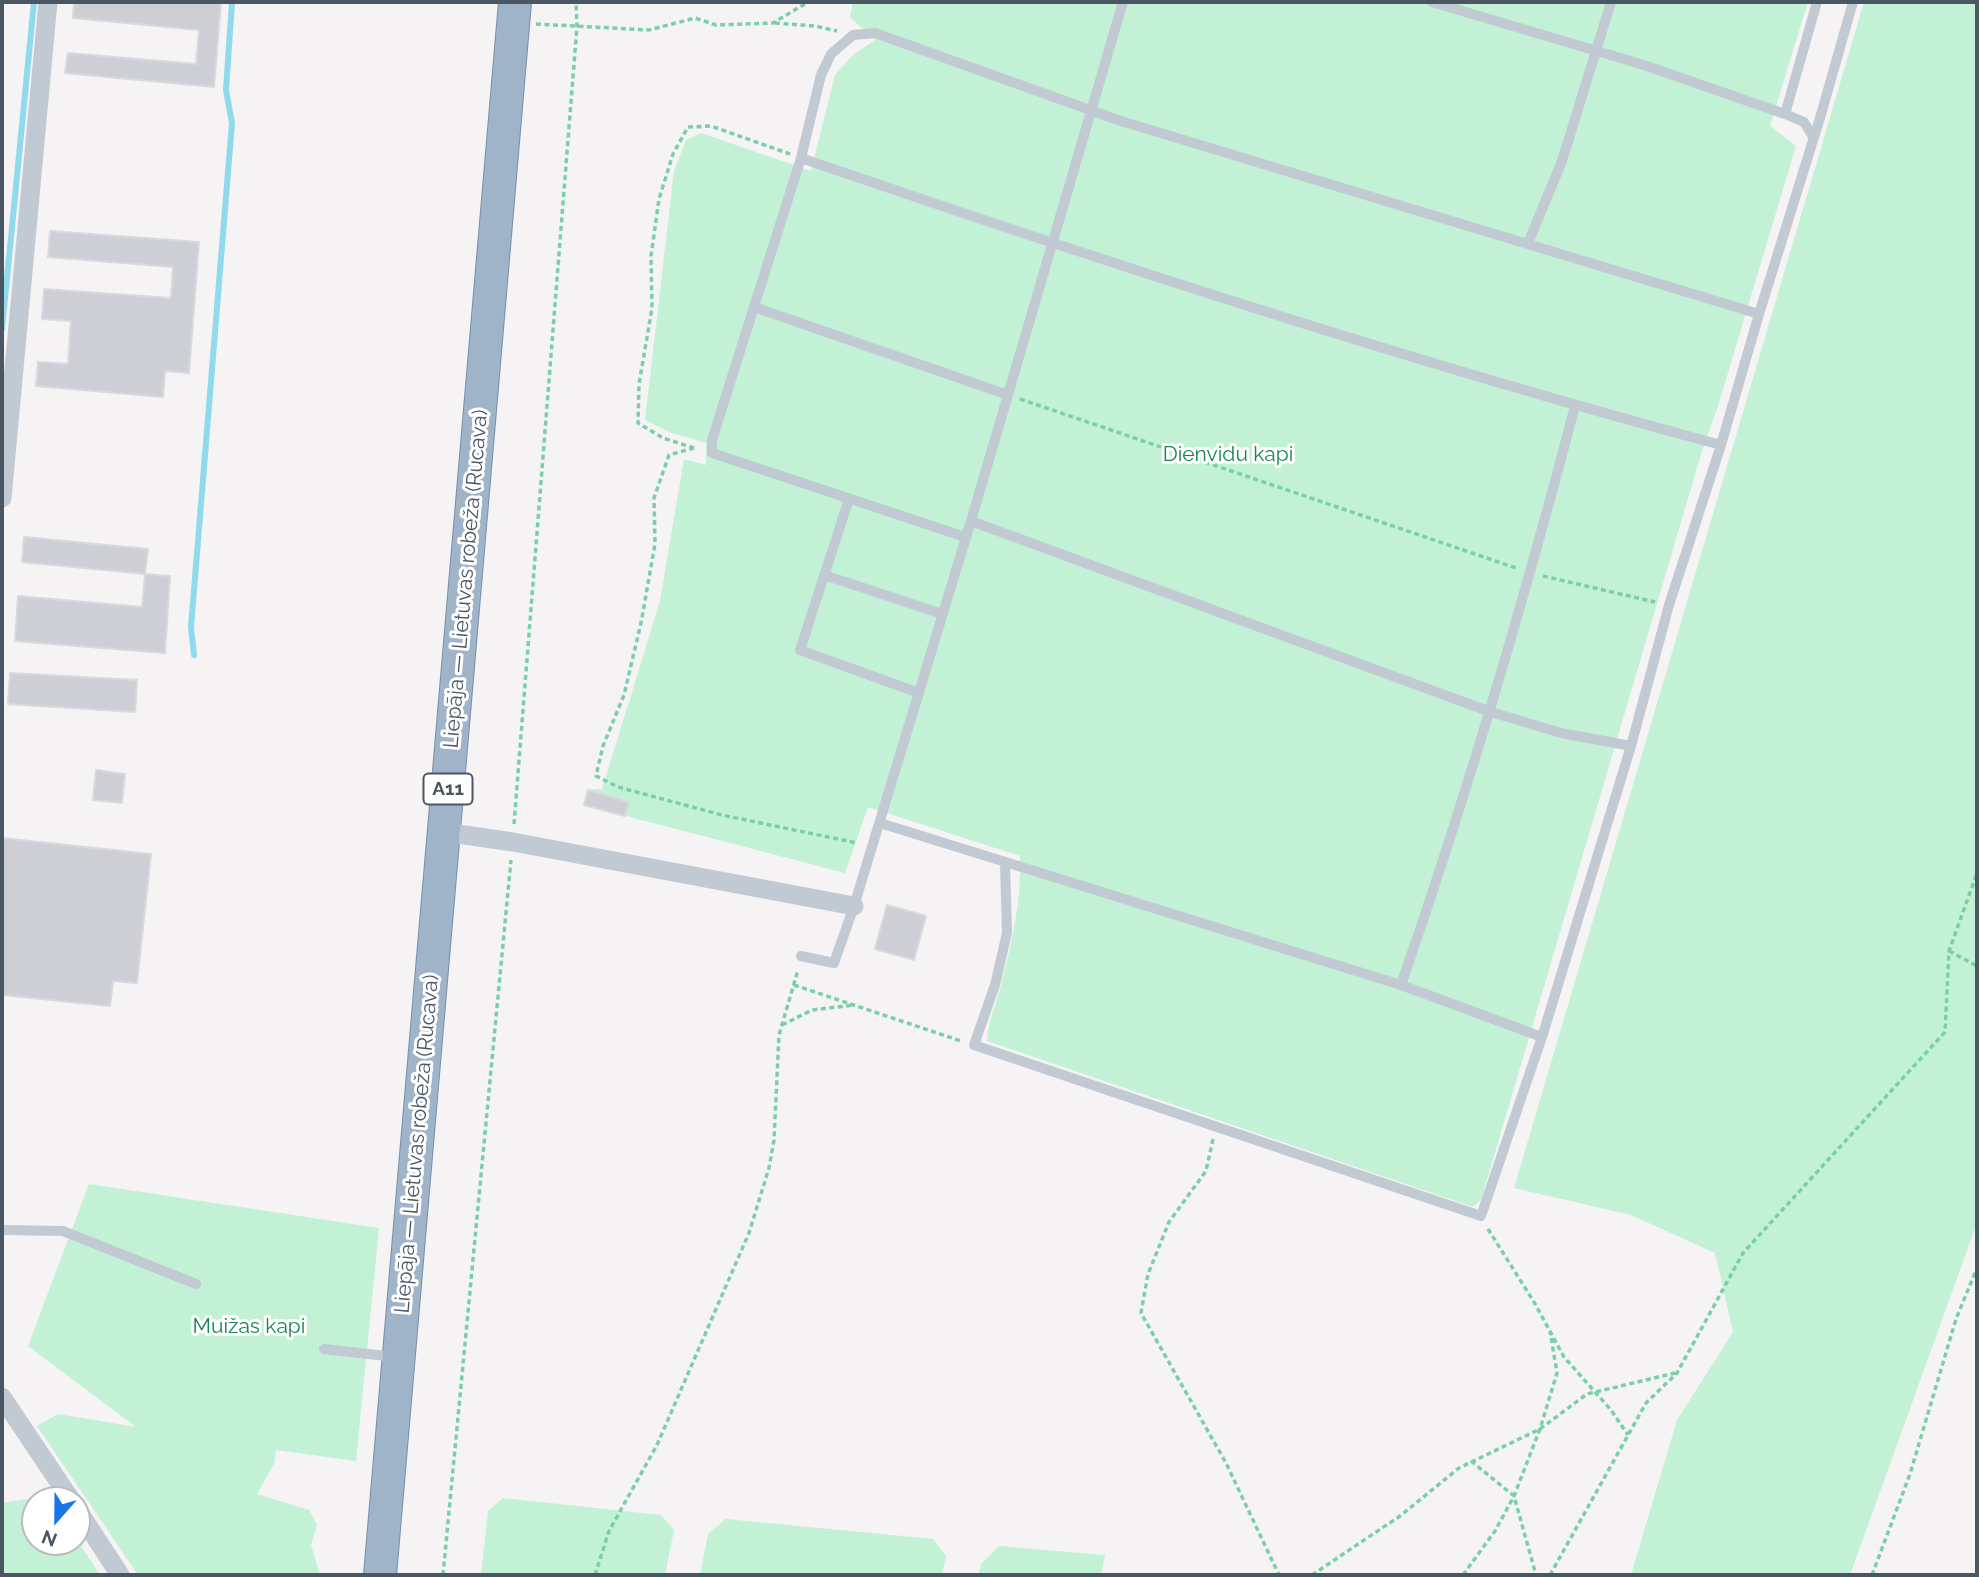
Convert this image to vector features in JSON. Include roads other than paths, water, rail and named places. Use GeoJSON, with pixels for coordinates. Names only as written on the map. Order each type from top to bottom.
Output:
{"type":"FeatureCollection","features":[{"type":"Feature","properties":{"kind":"highway","name":"Liepāja — Lietuvas robeža (Rucava)"},"geometry":{"type":"LineString","coordinates":[[380,1575],[514,13]]}},
{"type":"Feature","properties":{"kind":"street"},"geometry":{"type":"LineString","coordinates":[[2,498],[48,2]]}},
{"type":"Feature","properties":{"kind":"street"},"geometry":{"type":"LineString","coordinates":[[444,832],[513,842],[853,906]]}},
{"type":"Feature","properties":{"kind":"street"},"geometry":{"type":"LineString","coordinates":[[2,1397],[62,1486]]}},
{"type":"Feature","properties":{"kind":"street"},"geometry":{"type":"LineString","coordinates":[[91,1530],[120,1575]]}},
{"type":"Feature","properties":{"kind":"lane"},"geometry":{"type":"LineString","coordinates":[[801,956],[834,962],[853,906],[1054,244],[1123,2]]}},
{"type":"Feature","properties":{"kind":"lane"},"geometry":{"type":"LineString","coordinates":[[1432,2],[1644,65],[1785,114],[1804,122],[1813,137]]}},
{"type":"Feature","properties":{"kind":"lane"},"geometry":{"type":"LineString","coordinates":[[1528,243],[1562,161],[1611,2]]}},
{"type":"Feature","properties":{"kind":"lane"},"geometry":{"type":"LineString","coordinates":[[1785,114],[1817,2]]}},
{"type":"Feature","properties":{"kind":"lane"},"geometry":{"type":"LineString","coordinates":[[1005,863],[1007,933],[995,985],[974,1045],[1481,1216],[1542,1037],[1631,746],[1669,605],[1721,445],[1853,2]]}},
{"type":"Feature","properties":{"kind":"lane"},"geometry":{"type":"LineString","coordinates":[[965,537],[712,453],[712,440],[801,158],[821,75],[831,54],[853,35],[875,33],[1121,121],[1759,314]]}},
{"type":"Feature","properties":{"kind":"lane"},"geometry":{"type":"LineString","coordinates":[[801,158],[1054,244],[1575,406],[1721,445]]}},
{"type":"Feature","properties":{"kind":"lane"},"geometry":{"type":"LineString","coordinates":[[754,307],[1008,395]]}},
{"type":"Feature","properties":{"kind":"lane"},"geometry":{"type":"LineString","coordinates":[[1401,985],[1444,862],[1531,573],[1575,406]]}},
{"type":"Feature","properties":{"kind":"lane"},"geometry":{"type":"LineString","coordinates":[[849,499],[800,650],[919,693]]}},
{"type":"Feature","properties":{"kind":"lane"},"geometry":{"type":"LineString","coordinates":[[971,521],[1489,711],[1561,733],[1631,746]]}},
{"type":"Feature","properties":{"kind":"lane"},"geometry":{"type":"LineString","coordinates":[[824,575],[942,614]]}},
{"type":"Feature","properties":{"kind":"lane"},"geometry":{"type":"LineString","coordinates":[[880,823],[1401,985],[1542,1037]]}},
{"type":"Feature","properties":{"kind":"lane"},"geometry":{"type":"LineString","coordinates":[[2,1230],[63,1231],[196,1284]]}},
{"type":"Feature","properties":{"kind":"lane"},"geometry":{"type":"LineString","coordinates":[[324,1349],[399,1357]]}},
{"type":"Feature","properties":{"kind":"waterway"},"geometry":{"type":"LineString","coordinates":[[2,329],[34,2]]}},
{"type":"Feature","properties":{"kind":"waterway"},"geometry":{"type":"LineString","coordinates":[[194,655],[191,627],[232,123],[226,90],[232,2]]}},
{"type":"Feature","properties":{"kind":"park label","name":"Dienvidu kapi"},"geometry":{"type":"Point","coordinates":[1228,455]}},
{"type":"Feature","properties":{"kind":"park label","name":"Muižas kapi"},"geometry":{"type":"Point","coordinates":[249,1327]}}]}
